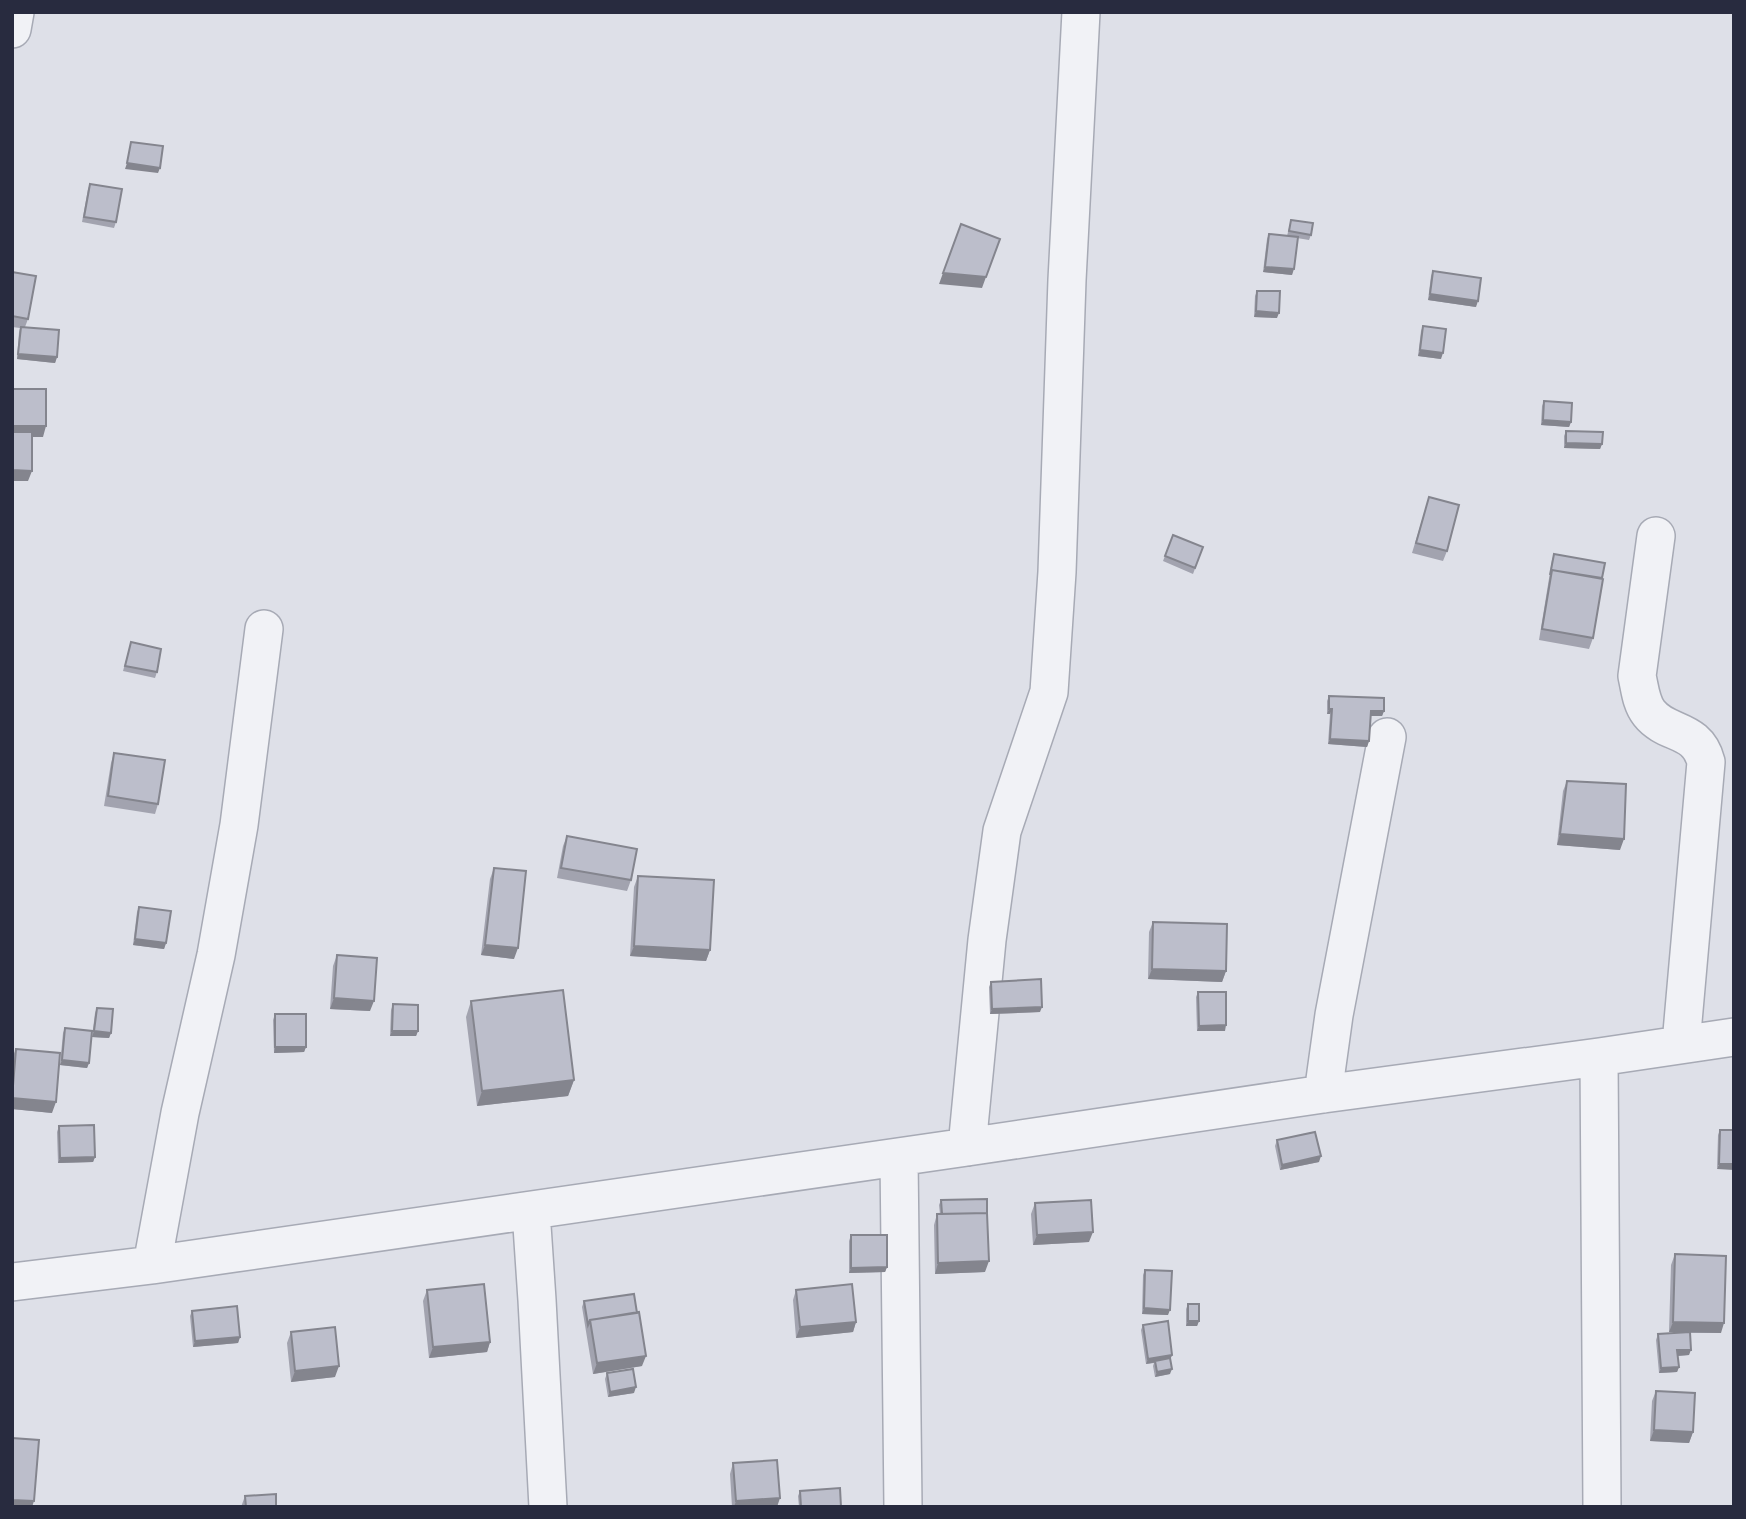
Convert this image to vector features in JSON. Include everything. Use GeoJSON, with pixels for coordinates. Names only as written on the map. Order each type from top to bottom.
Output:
{"type":"FeatureCollection","features":[{"type":"Feature","properties":{"kind":"street"},"geometry":{"type":"LineString","coordinates":[[12,29],[15,12]]}},
{"type":"Feature","properties":{"kind":"street"},"geometry":{"type":"LineString","coordinates":[[967,1147],[987,940],[1002,831],[1049,692],[1081,12]]}},
{"type":"Feature","properties":{"kind":"street"},"geometry":{"type":"LineString","coordinates":[[1656,536],[1637,676],[1642,698],[1650,714],[1694,740],[1703,751],[1706,762],[1681,1044]]}},
{"type":"Feature","properties":{"kind":"street"},"geometry":{"type":"LineString","coordinates":[[152,1265],[180,1113],[216,955],[234,851],[264,629]]}},
{"type":"Feature","properties":{"kind":"street"},"geometry":{"type":"LineString","coordinates":[[1323,1094],[1334,1015],[1387,737]]}},
{"type":"Feature","properties":{"kind":"street"},"geometry":{"type":"LineString","coordinates":[[12,1282],[152,1265],[1323,1094],[1734,1037]]}},
{"type":"Feature","properties":{"kind":"street"},"geometry":{"type":"LineString","coordinates":[[1599,1057],[1602,1507]]}},
{"type":"Feature","properties":{"kind":"street"},"geometry":{"type":"LineString","coordinates":[[900,1157],[903,1507]]}},
{"type":"Feature","properties":{"kind":"street"},"geometry":{"type":"LineString","coordinates":[[531,1211],[548,1507]]}},
{"type":"Feature","properties":{"kind":"building"},"geometry":{"type":"Polygon","coordinates":[[[131,142],[163,146],[160,168],[127,163],[131,142]]]}},
{"type":"Feature","properties":{"kind":"building"},"geometry":{"type":"Polygon","coordinates":[[[90,184],[122,189],[116,222],[84,217],[90,184]]]}},
{"type":"Feature","properties":{"kind":"building"},"geometry":{"type":"Polygon","coordinates":[[[1291,220],[1313,223],[1311,235],[1289,231],[1291,220]]]}},
{"type":"Feature","properties":{"kind":"building"},"geometry":{"type":"Polygon","coordinates":[[[961,224],[1000,239],[986,277],[943,273],[961,224]]]}},
{"type":"Feature","properties":{"kind":"building"},"geometry":{"type":"Polygon","coordinates":[[[1269,234],[1298,237],[1294,269],[1265,267],[1269,234]]]}},
{"type":"Feature","properties":{"kind":"building"},"geometry":{"type":"Polygon","coordinates":[[[1433,271],[1481,278],[1478,301],[1430,294],[1433,271]]]}},
{"type":"Feature","properties":{"kind":"building"},"geometry":{"type":"Polygon","coordinates":[[[12,272],[36,276],[28,319],[12,316],[12,272]]]}},
{"type":"Feature","properties":{"kind":"building"},"geometry":{"type":"Polygon","coordinates":[[[1257,291],[1280,291],[1279,313],[1256,311],[1257,291]]]}},
{"type":"Feature","properties":{"kind":"building"},"geometry":{"type":"Polygon","coordinates":[[[1423,326],[1446,329],[1443,353],[1420,350],[1423,326]]]}},
{"type":"Feature","properties":{"kind":"building"},"geometry":{"type":"Polygon","coordinates":[[[21,327],[59,330],[57,357],[18,354],[21,327]]]}},
{"type":"Feature","properties":{"kind":"building"},"geometry":{"type":"Polygon","coordinates":[[[12,389],[46,389],[46,426],[12,426],[12,389]]]}},
{"type":"Feature","properties":{"kind":"building"},"geometry":{"type":"Polygon","coordinates":[[[1544,401],[1572,403],[1571,422],[1543,420],[1544,401]]]}},
{"type":"Feature","properties":{"kind":"building"},"geometry":{"type":"Polygon","coordinates":[[[1566,431],[1603,432],[1602,444],[1566,443],[1566,431]]]}},
{"type":"Feature","properties":{"kind":"building"},"geometry":{"type":"Polygon","coordinates":[[[12,432],[32,432],[32,471],[12,470],[12,432]]]}},
{"type":"Feature","properties":{"kind":"building"},"geometry":{"type":"Polygon","coordinates":[[[1429,497],[1459,505],[1447,551],[1416,543],[1429,497]]]}},
{"type":"Feature","properties":{"kind":"building"},"geometry":{"type":"Polygon","coordinates":[[[1173,535],[1203,547],[1195,568],[1165,556],[1173,535]]]}},
{"type":"Feature","properties":{"kind":"building"},"geometry":{"type":"Polygon","coordinates":[[[1554,554],[1605,563],[1602,578],[1552,570],[1550,575],[1554,554]]]}},
{"type":"Feature","properties":{"kind":"building"},"geometry":{"type":"Polygon","coordinates":[[[1552,570],[1603,579],[1593,638],[1542,629],[1552,570]]]}},
{"type":"Feature","properties":{"kind":"building"},"geometry":{"type":"Polygon","coordinates":[[[131,642],[161,649],[157,672],[125,666],[131,642]]]}},
{"type":"Feature","properties":{"kind":"building"},"geometry":{"type":"Polygon","coordinates":[[[1329,696],[1384,698],[1384,711],[1371,711],[1369,741],[1330,739],[1332,709],[1329,709],[1329,696]]]}},
{"type":"Feature","properties":{"kind":"building"},"geometry":{"type":"Polygon","coordinates":[[[114,753],[165,760],[158,804],[108,796],[114,753]]]}},
{"type":"Feature","properties":{"kind":"building"},"geometry":{"type":"Polygon","coordinates":[[[1567,781],[1626,784],[1624,839],[1560,834],[1567,781]]]}},
{"type":"Feature","properties":{"kind":"building"},"geometry":{"type":"Polygon","coordinates":[[[567,836],[637,849],[631,880],[561,868],[567,836]]]}},
{"type":"Feature","properties":{"kind":"building"},"geometry":{"type":"Polygon","coordinates":[[[494,868],[526,871],[518,948],[485,945],[494,868]]]}},
{"type":"Feature","properties":{"kind":"building"},"geometry":{"type":"Polygon","coordinates":[[[638,876],[714,880],[710,950],[634,946],[638,876]]]}},
{"type":"Feature","properties":{"kind":"building"},"geometry":{"type":"Polygon","coordinates":[[[139,907],[171,911],[166,943],[135,939],[139,907]]]}},
{"type":"Feature","properties":{"kind":"building"},"geometry":{"type":"Polygon","coordinates":[[[1153,922],[1227,924],[1226,971],[1152,969],[1153,922]]]}},
{"type":"Feature","properties":{"kind":"building"},"geometry":{"type":"Polygon","coordinates":[[[337,955],[377,958],[374,1001],[334,998],[337,955]]]}},
{"type":"Feature","properties":{"kind":"building"},"geometry":{"type":"Polygon","coordinates":[[[1041,979],[1042,1007],[992,1009],[991,982],[1041,979]]]}},
{"type":"Feature","properties":{"kind":"building"},"geometry":{"type":"Polygon","coordinates":[[[563,990],[574,1080],[482,1091],[471,1001],[563,990]]]}},
{"type":"Feature","properties":{"kind":"building"},"geometry":{"type":"Polygon","coordinates":[[[1198,992],[1226,992],[1226,1025],[1199,1026],[1198,992]]]}},
{"type":"Feature","properties":{"kind":"building"},"geometry":{"type":"Polygon","coordinates":[[[393,1004],[418,1005],[418,1031],[392,1031],[393,1004]]]}},
{"type":"Feature","properties":{"kind":"building"},"geometry":{"type":"Polygon","coordinates":[[[97,1008],[113,1009],[111,1033],[94,1031],[97,1008]]]}},
{"type":"Feature","properties":{"kind":"building"},"geometry":{"type":"Polygon","coordinates":[[[275,1014],[306,1014],[306,1047],[275,1047],[275,1014]]]}},
{"type":"Feature","properties":{"kind":"building"},"geometry":{"type":"Polygon","coordinates":[[[65,1028],[92,1031],[89,1063],[62,1060],[65,1028]]]}},
{"type":"Feature","properties":{"kind":"building"},"geometry":{"type":"Polygon","coordinates":[[[16,1049],[60,1053],[56,1102],[12,1098],[16,1049]]]}},
{"type":"Feature","properties":{"kind":"building"},"geometry":{"type":"Polygon","coordinates":[[[94,1125],[95,1157],[60,1158],[59,1126],[94,1125]]]}},
{"type":"Feature","properties":{"kind":"building"},"geometry":{"type":"Polygon","coordinates":[[[1720,1130],[1734,1130],[1734,1164],[1719,1164],[1720,1130]]]}},
{"type":"Feature","properties":{"kind":"building"},"geometry":{"type":"Polygon","coordinates":[[[1315,1132],[1321,1156],[1282,1165],[1277,1140],[1315,1132]]]}},
{"type":"Feature","properties":{"kind":"building"},"geometry":{"type":"Polygon","coordinates":[[[987,1199],[987,1213],[942,1214],[941,1200],[987,1199]]]}},
{"type":"Feature","properties":{"kind":"building"},"geometry":{"type":"Polygon","coordinates":[[[1091,1200],[1093,1232],[1037,1235],[1035,1203],[1091,1200]]]}},
{"type":"Feature","properties":{"kind":"building"},"geometry":{"type":"Polygon","coordinates":[[[987,1213],[989,1261],[938,1263],[937,1214],[987,1213]]]}},
{"type":"Feature","properties":{"kind":"building"},"geometry":{"type":"Polygon","coordinates":[[[851,1235],[887,1235],[887,1267],[851,1268],[851,1235]]]}},
{"type":"Feature","properties":{"kind":"building"},"geometry":{"type":"Polygon","coordinates":[[[1675,1254],[1726,1256],[1724,1323],[1673,1322],[1675,1254]]]}},
{"type":"Feature","properties":{"kind":"building"},"geometry":{"type":"Polygon","coordinates":[[[1145,1270],[1172,1271],[1170,1310],[1144,1308],[1145,1270]]]}},
{"type":"Feature","properties":{"kind":"building"},"geometry":{"type":"Polygon","coordinates":[[[484,1284],[490,1342],[433,1347],[427,1290],[484,1284]]]}},
{"type":"Feature","properties":{"kind":"building"},"geometry":{"type":"Polygon","coordinates":[[[852,1284],[856,1322],[800,1327],[796,1290],[852,1284]]]}},
{"type":"Feature","properties":{"kind":"building"},"geometry":{"type":"Polygon","coordinates":[[[634,1294],[637,1313],[590,1320],[588,1325],[584,1301],[634,1294]]]}},
{"type":"Feature","properties":{"kind":"building"},"geometry":{"type":"Polygon","coordinates":[[[1188,1304],[1199,1304],[1199,1321],[1188,1321],[1188,1304]]]}},
{"type":"Feature","properties":{"kind":"building"},"geometry":{"type":"Polygon","coordinates":[[[237,1306],[240,1337],[195,1341],[192,1311],[237,1306]]]}},
{"type":"Feature","properties":{"kind":"building"},"geometry":{"type":"Polygon","coordinates":[[[639,1312],[646,1356],[597,1363],[590,1320],[639,1312]]]}},
{"type":"Feature","properties":{"kind":"building"},"geometry":{"type":"Polygon","coordinates":[[[1168,1321],[1172,1355],[1148,1359],[1143,1325],[1168,1321]]]}},
{"type":"Feature","properties":{"kind":"building"},"geometry":{"type":"Polygon","coordinates":[[[335,1327],[339,1366],[295,1371],[291,1332],[335,1327]]]}},
{"type":"Feature","properties":{"kind":"building"},"geometry":{"type":"Polygon","coordinates":[[[1690,1332],[1691,1350],[1677,1350],[1679,1367],[1661,1368],[1658,1334],[1690,1332]]]}},
{"type":"Feature","properties":{"kind":"building"},"geometry":{"type":"Polygon","coordinates":[[[1170,1358],[1172,1369],[1157,1372],[1155,1361],[1170,1358]]]}},
{"type":"Feature","properties":{"kind":"building"},"geometry":{"type":"Polygon","coordinates":[[[633,1369],[636,1387],[610,1392],[607,1373],[633,1369]]]}},
{"type":"Feature","properties":{"kind":"building"},"geometry":{"type":"Polygon","coordinates":[[[1656,1391],[1695,1393],[1693,1432],[1654,1430],[1656,1391]]]}},
{"type":"Feature","properties":{"kind":"building"},"geometry":{"type":"Polygon","coordinates":[[[12,1438],[39,1440],[34,1501],[12,1500],[12,1438]]]}},
{"type":"Feature","properties":{"kind":"building"},"geometry":{"type":"Polygon","coordinates":[[[777,1460],[780,1498],[736,1501],[733,1463],[777,1460]]]}},
{"type":"Feature","properties":{"kind":"building"},"geometry":{"type":"Polygon","coordinates":[[[840,1488],[841,1507],[801,1507],[800,1491],[840,1488]]]}},
{"type":"Feature","properties":{"kind":"building"},"geometry":{"type":"Polygon","coordinates":[[[276,1494],[276,1507],[246,1507],[245,1496],[276,1494]]]}}]}
